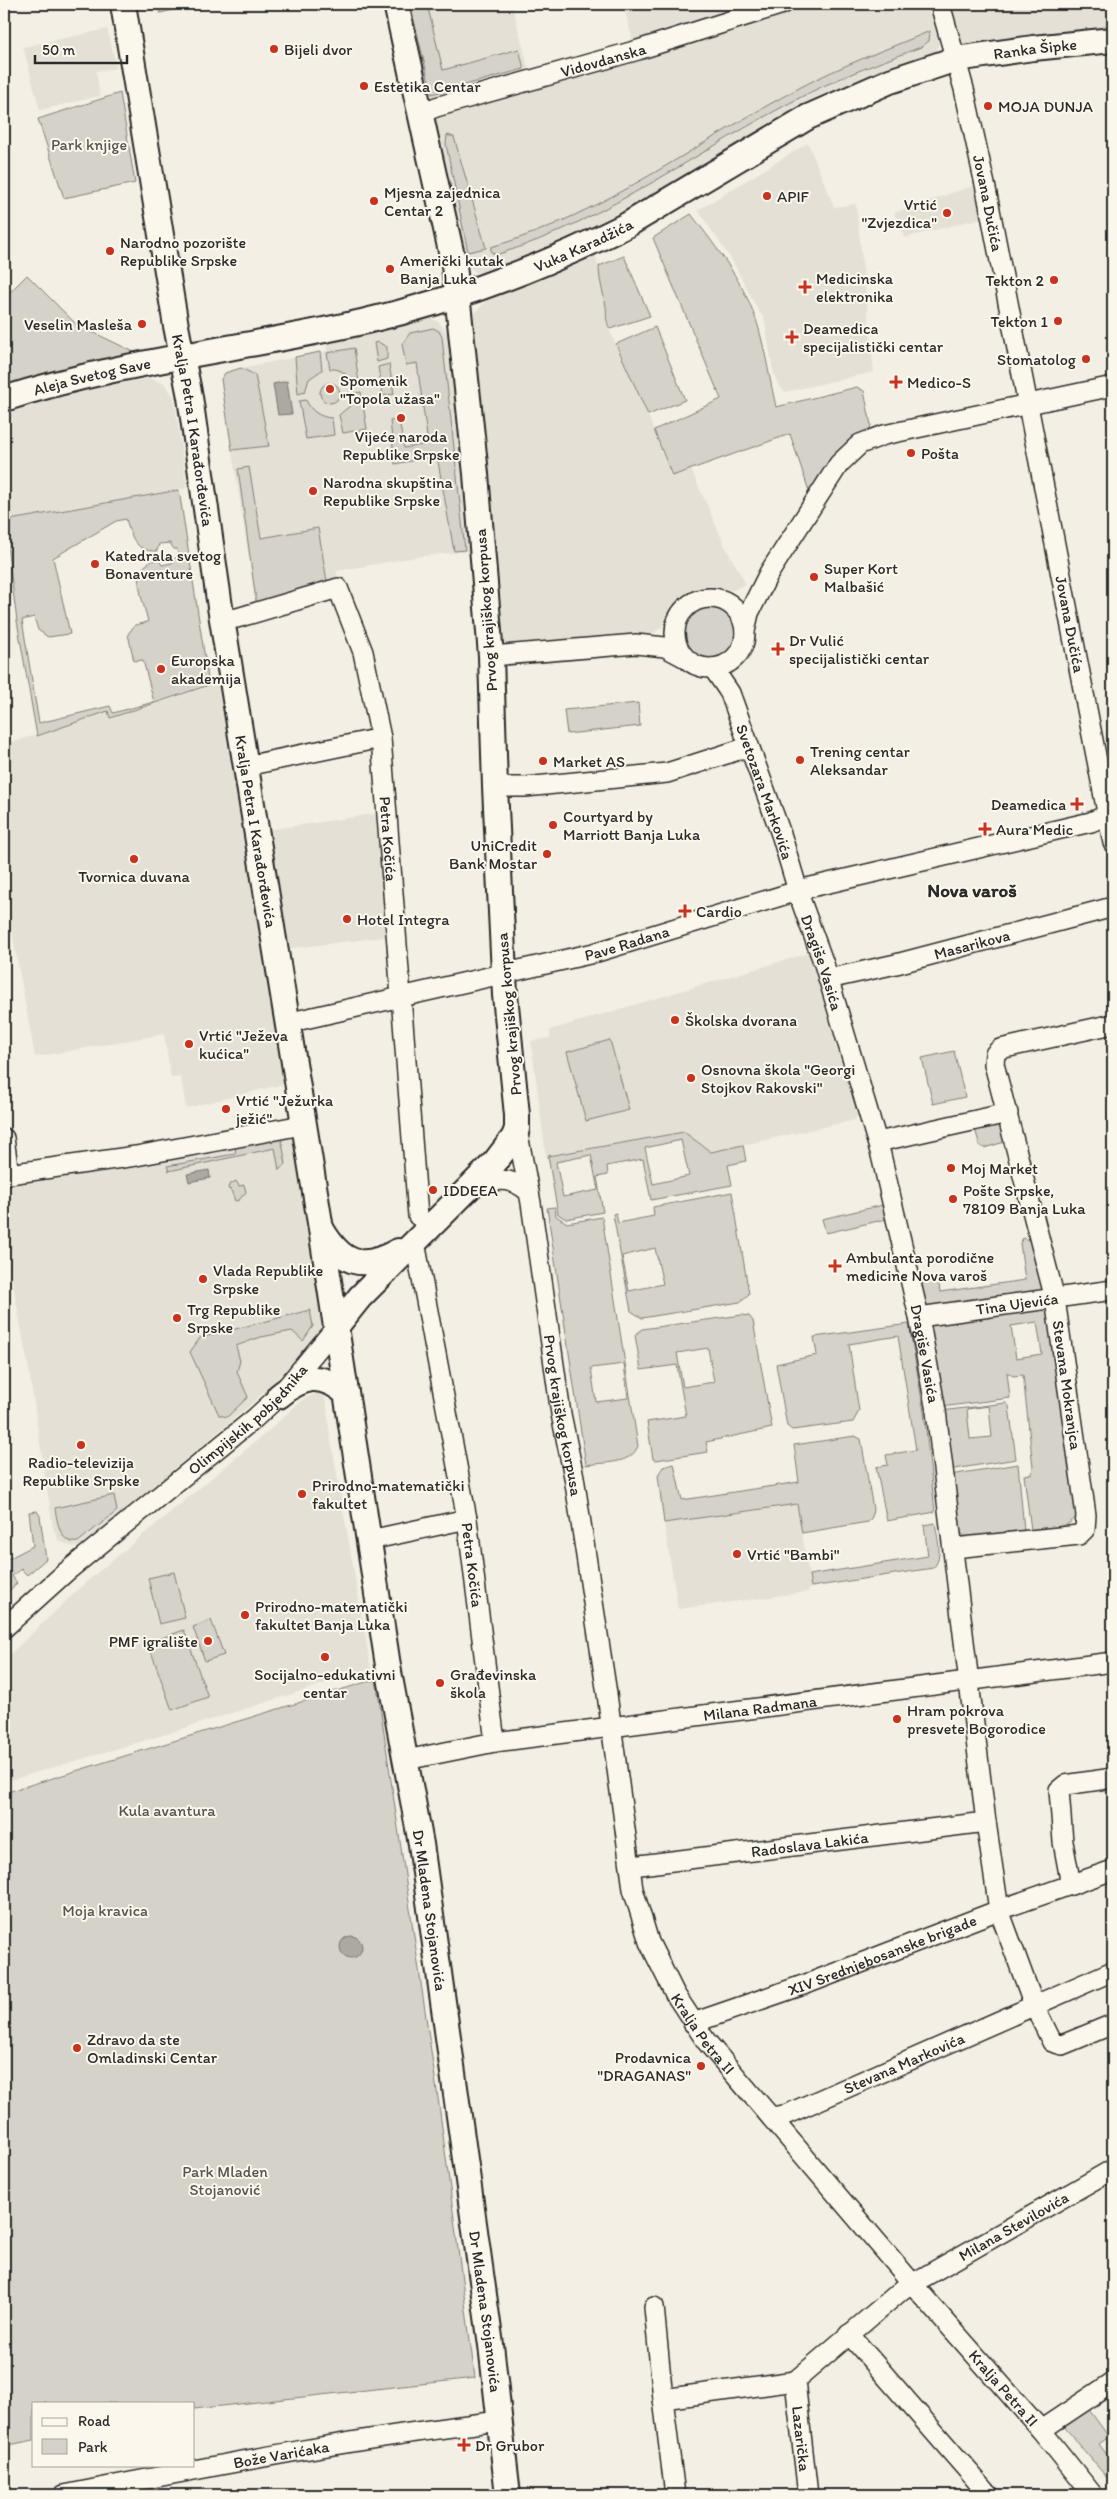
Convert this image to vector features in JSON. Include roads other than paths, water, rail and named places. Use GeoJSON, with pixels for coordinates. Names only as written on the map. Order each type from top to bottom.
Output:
{"type":"FeatureCollection","features":[{"type":"Feature","properties":{"kind":"main road","name":"Kralja Petra I Karađorđevića"},"geometry":{"type":"LineString","coordinates":[[123,4],[190,397],[222,619],[336,1327]]}},
{"type":"Feature","properties":{"kind":"main road"},"geometry":{"type":"LineString","coordinates":[[396,4],[422,113],[459,295]]}},
{"type":"Feature","properties":{"kind":"main road","name":"Ranka Šipke"},"geometry":{"type":"LineString","coordinates":[[956,59],[1032,48],[1113,40]]}},
{"type":"Feature","properties":{"kind":"main road","name":"Vuka Karadžića"},"geometry":{"type":"LineString","coordinates":[[182,358],[362,322],[459,295],[500,280],[619,229],[808,117],[890,81],[956,59]]}},
{"type":"Feature","properties":{"kind":"main road","name":"Prvog krajiškog korpusa"},"geometry":{"type":"LineString","coordinates":[[459,295],[491,656],[495,787],[505,974],[517,1129]]}},
{"type":"Feature","properties":{"kind":"main road","name":"Aleja Svetog Save"},"geometry":{"type":"LineString","coordinates":[[4,399],[78,379],[182,358]]}},
{"type":"Feature","properties":{"kind":"main road","name":"Olimpijskih pobjednika"},"geometry":{"type":"LineString","coordinates":[[336,1327],[360,1297],[469,1189],[507,1148],[517,1129]]}},
{"type":"Feature","properties":{"kind":"main road"},"geometry":{"type":"LineString","coordinates":[[321,1229],[331,1244],[344,1257],[361,1264],[385,1258],[415,1242]]}},
{"type":"Feature","properties":{"kind":"main road","name":"Dr Mladena Stojanovića"},"geometry":{"type":"LineString","coordinates":[[336,1327],[389,1672],[422,1844],[500,2421],[508,2495]]}},
{"type":"Feature","properties":{"kind":"main road"},"geometry":{"type":"LineString","coordinates":[[279,1396],[293,1384],[316,1378],[325,1380],[346,1393]]}},
{"type":"Feature","properties":{"kind":"street","name":"Vidovdanska"},"geometry":{"type":"LineString","coordinates":[[422,113],[436,107],[638,50],[783,4]]}},
{"type":"Feature","properties":{"kind":"street","name":"Jovana Dučića"},"geometry":{"type":"LineString","coordinates":[[940,4],[956,59],[986,189],[1027,404],[1110,813],[1113,843]]}},
{"type":"Feature","properties":{"kind":"street"},"geometry":{"type":"LineString","coordinates":[[1027,404],[1113,386]]}},
{"type":"Feature","properties":{"kind":"street","name":"Svetozara Markovića"},"geometry":{"type":"LineString","coordinates":[[730,693],[730,675],[735,656],[741,649],[749,613],[769,573],[839,464],[860,444],[884,435],[1027,404]]}},
{"type":"Feature","properties":{"kind":"street","name":"Svetozara Markovića"},"geometry":{"type":"LineString","coordinates":[[675,628],[678,618],[691,603],[700,599],[741,596],[751,591],[769,573]]}},
{"type":"Feature","properties":{"kind":"street","name":"Petra Kočića"},"geometry":{"type":"LineString","coordinates":[[222,619],[237,618],[338,588],[363,652],[381,738],[418,1216]]}},
{"type":"Feature","properties":{"kind":"street"},"geometry":{"type":"LineString","coordinates":[[720,599],[735,609],[743,622],[744,631]]}},
{"type":"Feature","properties":{"kind":"street"},"geometry":{"type":"LineString","coordinates":[[636,644],[664,635],[675,628],[677,646],[684,657]]}},
{"type":"Feature","properties":{"kind":"street"},"geometry":{"type":"LineString","coordinates":[[491,656],[636,644],[665,647],[694,664],[713,668],[728,662],[735,656]]}},
{"type":"Feature","properties":{"kind":"street","name":"Svetozara Markovića"},"geometry":{"type":"LineString","coordinates":[[713,668],[730,693],[799,890]]}},
{"type":"Feature","properties":{"kind":"street"},"geometry":{"type":"LineString","coordinates":[[246,766],[381,738]]}},
{"type":"Feature","properties":{"kind":"street"},"geometry":{"type":"LineString","coordinates":[[495,787],[534,786],[668,773],[748,747]]}},
{"type":"Feature","properties":{"kind":"street","name":"Pave Radana"},"geometry":{"type":"LineString","coordinates":[[287,1022],[594,953],[799,890],[1081,824],[1110,813]]}},
{"type":"Feature","properties":{"kind":"street","name":"Dragiše Vasića"},"geometry":{"type":"LineString","coordinates":[[799,890],[878,1142],[919,1317],[936,1411],[969,1681]]}},
{"type":"Feature","properties":{"kind":"street","name":"Masarikova"},"geometry":{"type":"LineString","coordinates":[[828,980],[1113,907]]}},
{"type":"Feature","properties":{"kind":"street","name":"Stevana Mokranjca"},"geometry":{"type":"LineString","coordinates":[[954,1548],[1079,1535],[1085,1529],[1086,1516],[1055,1299],[994,1064],[995,1054],[1000,1049],[1113,1024]]}},
{"type":"Feature","properties":{"kind":"street"},"geometry":{"type":"LineString","coordinates":[[878,1142],[1008,1113]]}},
{"type":"Feature","properties":{"kind":"street"},"geometry":{"type":"LineString","coordinates":[[4,1138],[9,1174],[136,1156],[302,1124]]}},
{"type":"Feature","properties":{"kind":"street","name":"Prvog krajiškog korpusa"},"geometry":{"type":"LineString","coordinates":[[517,1129],[529,1192],[561,1414],[574,1478],[612,1727]]}},
{"type":"Feature","properties":{"kind":"street","name":"Olimpijskih pobjednika"},"geometry":{"type":"LineString","coordinates":[[469,1189],[494,1180],[511,1180],[529,1192]]}},
{"type":"Feature","properties":{"kind":"street","name":"Petra Kočića"},"geometry":{"type":"LineString","coordinates":[[415,1242],[467,1519],[495,1742]]}},
{"type":"Feature","properties":{"kind":"street","name":"Tina Ujevića"},"geometry":{"type":"LineString","coordinates":[[919,1317],[1113,1290]]}},
{"type":"Feature","properties":{"kind":"street","name":"Olimpijskih pobjednika"},"geometry":{"type":"LineString","coordinates":[[4,1628],[39,1595],[224,1445],[279,1396],[336,1327]]}},
{"type":"Feature","properties":{"kind":"street"},"geometry":{"type":"LineString","coordinates":[[370,1540],[467,1519]]}},
{"type":"Feature","properties":{"kind":"street","name":"Milana Radmana"},"geometry":{"type":"LineString","coordinates":[[406,1760],[495,1742],[1113,1662]]}},
{"type":"Feature","properties":{"kind":"street"},"geometry":{"type":"LineString","coordinates":[[969,1681],[999,1910],[1034,2005],[1048,2037],[1056,2044],[1071,2042],[1113,2024]]}},
{"type":"Feature","properties":{"kind":"street","name":"Kralja Petra II"},"geometry":{"type":"LineString","coordinates":[[612,1727],[632,1866],[633,1889],[649,1942],[675,1994],[693,2023],[913,2284],[1041,2430],[1093,2495]]}},
{"type":"Feature","properties":{"kind":"street"},"geometry":{"type":"LineString","coordinates":[[1071,1885],[1063,1842],[1059,1790],[1065,1785],[1113,1778]]}},
{"type":"Feature","properties":{"kind":"street","name":"Radoslava Lakića"},"geometry":{"type":"LineString","coordinates":[[632,1866],[986,1822]]}},
{"type":"Feature","properties":{"kind":"street","name":"XIV Srednjebosanske brigade"},"geometry":{"type":"LineString","coordinates":[[693,2023],[809,1983],[999,1910],[1113,1870]]}},
{"type":"Feature","properties":{"kind":"street","name":"Stevana Markovića"},"geometry":{"type":"LineString","coordinates":[[772,2117],[784,2115],[1113,1971]]}},
{"type":"Feature","properties":{"kind":"street","name":"Milana Stevilovića"},"geometry":{"type":"LineString","coordinates":[[913,2284],[1113,2170]]}},
{"type":"Feature","properties":{"kind":"street"},"geometry":{"type":"LineString","coordinates":[[663,2399],[795,2381],[899,2292],[913,2284]]}},
{"type":"Feature","properties":{"kind":"street"},"geometry":{"type":"LineString","coordinates":[[654,2307],[663,2399],[676,2495]]}},
{"type":"Feature","properties":{"kind":"street"},"geometry":{"type":"LineString","coordinates":[[849,2334],[989,2495]]}},
{"type":"Feature","properties":{"kind":"street","name":"Lazarička"},"geometry":{"type":"LineString","coordinates":[[795,2381],[808,2495]]}},
{"type":"Feature","properties":{"kind":"street"},"geometry":{"type":"LineString","coordinates":[[1041,2430],[1113,2382]]}},
{"type":"Feature","properties":{"kind":"street","name":"Bože Varićaka"},"geometry":{"type":"LineString","coordinates":[[64,2495],[214,2466],[410,2433],[500,2421]]}},
{"type":"Feature","properties":{"kind":"place","name":"Bijeli dvor"},"geometry":{"type":"Point","coordinates":[274,49]}},
{"type":"Feature","properties":{"kind":"place","name":"Estetika Centar"},"geometry":{"type":"Point","coordinates":[364,86]}},
{"type":"Feature","properties":{"kind":"place","name":"MOJA DUNJA"},"geometry":{"type":"Point","coordinates":[988,106]}},
{"type":"Feature","properties":{"kind":"place","name":"APIF"},"geometry":{"type":"Point","coordinates":[767,196]}},
{"type":"Feature","properties":{"kind":"place","name":"Mjesna zajednica Centar 2"},"geometry":{"type":"Point","coordinates":[374,201]}},
{"type":"Feature","properties":{"kind":"place","name":"Vrtić \"Zvjezdica\""},"geometry":{"type":"Point","coordinates":[947,213]}},
{"type":"Feature","properties":{"kind":"place","name":"Narodno pozorište Republike Srpske"},"geometry":{"type":"Point","coordinates":[110,251]}},
{"type":"Feature","properties":{"kind":"place","name":"Američki kutak Banja Luka"},"geometry":{"type":"Point","coordinates":[390,269]}},
{"type":"Feature","properties":{"kind":"place","name":"Tekton 2"},"geometry":{"type":"Point","coordinates":[1054,280]}},
{"type":"Feature","properties":{"kind":"place","name":"Medicinska elektronika"},"geometry":{"type":"Point","coordinates":[805,287]}},
{"type":"Feature","properties":{"kind":"place","name":"Tekton 1"},"geometry":{"type":"Point","coordinates":[1058,321]}},
{"type":"Feature","properties":{"kind":"place","name":"Veselin Masleša"},"geometry":{"type":"Point","coordinates":[142,324]}},
{"type":"Feature","properties":{"kind":"place","name":"Deamedica specijalistički centar"},"geometry":{"type":"Point","coordinates":[792,337]}},
{"type":"Feature","properties":{"kind":"place","name":"Stomatolog"},"geometry":{"type":"Point","coordinates":[1086,359]}},
{"type":"Feature","properties":{"kind":"place","name":"Medico-S"},"geometry":{"type":"Point","coordinates":[896,382]}},
{"type":"Feature","properties":{"kind":"place","name":"Spomenik \"Topola užasa\""},"geometry":{"type":"Point","coordinates":[330,389]}},
{"type":"Feature","properties":{"kind":"place","name":"Vijeće naroda Republike Srpske"},"geometry":{"type":"Point","coordinates":[401,418]}},
{"type":"Feature","properties":{"kind":"place","name":"Pošta"},"geometry":{"type":"Point","coordinates":[911,453]}},
{"type":"Feature","properties":{"kind":"place","name":"Narodna skupština Republike Srpske"},"geometry":{"type":"Point","coordinates":[313,491]}},
{"type":"Feature","properties":{"kind":"place","name":"Katedrala svetog Bonaventure"},"geometry":{"type":"Point","coordinates":[95,564]}},
{"type":"Feature","properties":{"kind":"place","name":"Super Kort Malbašić"},"geometry":{"type":"Point","coordinates":[814,577]}},
{"type":"Feature","properties":{"kind":"place","name":"Dr Vulić specijalistički centar"},"geometry":{"type":"Point","coordinates":[778,649]}},
{"type":"Feature","properties":{"kind":"place","name":"Europska akademija"},"geometry":{"type":"Point","coordinates":[161,669]}},
{"type":"Feature","properties":{"kind":"place","name":"Trening centar Aleksandar"},"geometry":{"type":"Point","coordinates":[800,760]}},
{"type":"Feature","properties":{"kind":"place","name":"Market AS"},"geometry":{"type":"Point","coordinates":[543,761]}},
{"type":"Feature","properties":{"kind":"place","name":"Deamedica"},"geometry":{"type":"Point","coordinates":[1077,804]}},
{"type":"Feature","properties":{"kind":"place","name":"Courtyard by Marriott Banja Luka"},"geometry":{"type":"Point","coordinates":[553,825]}},
{"type":"Feature","properties":{"kind":"place","name":"Aura Medic"},"geometry":{"type":"Point","coordinates":[985,829]}},
{"type":"Feature","properties":{"kind":"place","name":"UniCredit Bank Mostar"},"geometry":{"type":"Point","coordinates":[547,854]}},
{"type":"Feature","properties":{"kind":"place","name":"Tvornica duvana"},"geometry":{"type":"Point","coordinates":[134,859]}},
{"type":"Feature","properties":{"kind":"place","name":"Cardio"},"geometry":{"type":"Point","coordinates":[685,911]}},
{"type":"Feature","properties":{"kind":"place","name":"Hotel Integra"},"geometry":{"type":"Point","coordinates":[347,919]}},
{"type":"Feature","properties":{"kind":"place","name":"Školska dvorana"},"geometry":{"type":"Point","coordinates":[675,1020]}},
{"type":"Feature","properties":{"kind":"place","name":"Vrtić \"Ježeva kućica\""},"geometry":{"type":"Point","coordinates":[189,1044]}},
{"type":"Feature","properties":{"kind":"place","name":"Osnovna škola \"Georgi Stojkov Rakovski\""},"geometry":{"type":"Point","coordinates":[691,1078]}},
{"type":"Feature","properties":{"kind":"place","name":"Vrtić \"Ježurka ježić\""},"geometry":{"type":"Point","coordinates":[226,1109]}},
{"type":"Feature","properties":{"kind":"place","name":"Moj Market"},"geometry":{"type":"Point","coordinates":[951,1168]}},
{"type":"Feature","properties":{"kind":"place","name":"IDDEEA"},"geometry":{"type":"Point","coordinates":[433,1190]}},
{"type":"Feature","properties":{"kind":"place","name":"Pošte Srpske, 78109 Banja Luka"},"geometry":{"type":"Point","coordinates":[953,1199]}},
{"type":"Feature","properties":{"kind":"place","name":"Ambulanta porodične medicine Nova varoš"},"geometry":{"type":"Point","coordinates":[835,1266]}},
{"type":"Feature","properties":{"kind":"place","name":"Vlada Republike Srpske"},"geometry":{"type":"Point","coordinates":[203,1279]}},
{"type":"Feature","properties":{"kind":"place","name":"Trg Republike Srpske"},"geometry":{"type":"Point","coordinates":[177,1318]}},
{"type":"Feature","properties":{"kind":"place","name":"Radio-televizija Republike Srpske"},"geometry":{"type":"Point","coordinates":[81,1445]}},
{"type":"Feature","properties":{"kind":"place","name":"Prirodno-matematički fakultet"},"geometry":{"type":"Point","coordinates":[302,1494]}},
{"type":"Feature","properties":{"kind":"place","name":"Vrtić \"Bambi\""},"geometry":{"type":"Point","coordinates":[737,1554]}},
{"type":"Feature","properties":{"kind":"place","name":"Prirodno-matematički fakultet Banja Luka"},"geometry":{"type":"Point","coordinates":[245,1615]}},
{"type":"Feature","properties":{"kind":"place","name":"PMF igralište"},"geometry":{"type":"Point","coordinates":[208,1641]}},
{"type":"Feature","properties":{"kind":"place","name":"Socijalno-edukativni centar"},"geometry":{"type":"Point","coordinates":[325,1657]}},
{"type":"Feature","properties":{"kind":"place","name":"Građevinska škola"},"geometry":{"type":"Point","coordinates":[440,1683]}},
{"type":"Feature","properties":{"kind":"place","name":"Hram pokrova presvete Bogorodice"},"geometry":{"type":"Point","coordinates":[897,1719]}},
{"type":"Feature","properties":{"kind":"place","name":"Zdravo da ste Omladinski Centar"},"geometry":{"type":"Point","coordinates":[77,2048]}},
{"type":"Feature","properties":{"kind":"place","name":"Prodavnica \"DRAGANAS\""},"geometry":{"type":"Point","coordinates":[701,2066]}},
{"type":"Feature","properties":{"kind":"place","name":"Dr Grubor"},"geometry":{"type":"Point","coordinates":[464,2445]}},
{"type":"Feature","properties":{"kind":"district","name":"Nova varoš"},"geometry":{"type":"Point","coordinates":[972,890]}},
{"type":"Feature","properties":{"kind":"park label","name":"Park knjige"},"geometry":{"type":"Point","coordinates":[89,144]}},
{"type":"Feature","properties":{"kind":"park label","name":"Kula avantura"},"geometry":{"type":"Point","coordinates":[167,1810]}},
{"type":"Feature","properties":{"kind":"park label","name":"Moja kravica"},"geometry":{"type":"Point","coordinates":[105,1910]}},
{"type":"Feature","properties":{"kind":"park label","name":"Park Mladen Stojanović"},"geometry":{"type":"Point","coordinates":[225,2180]}}]}
